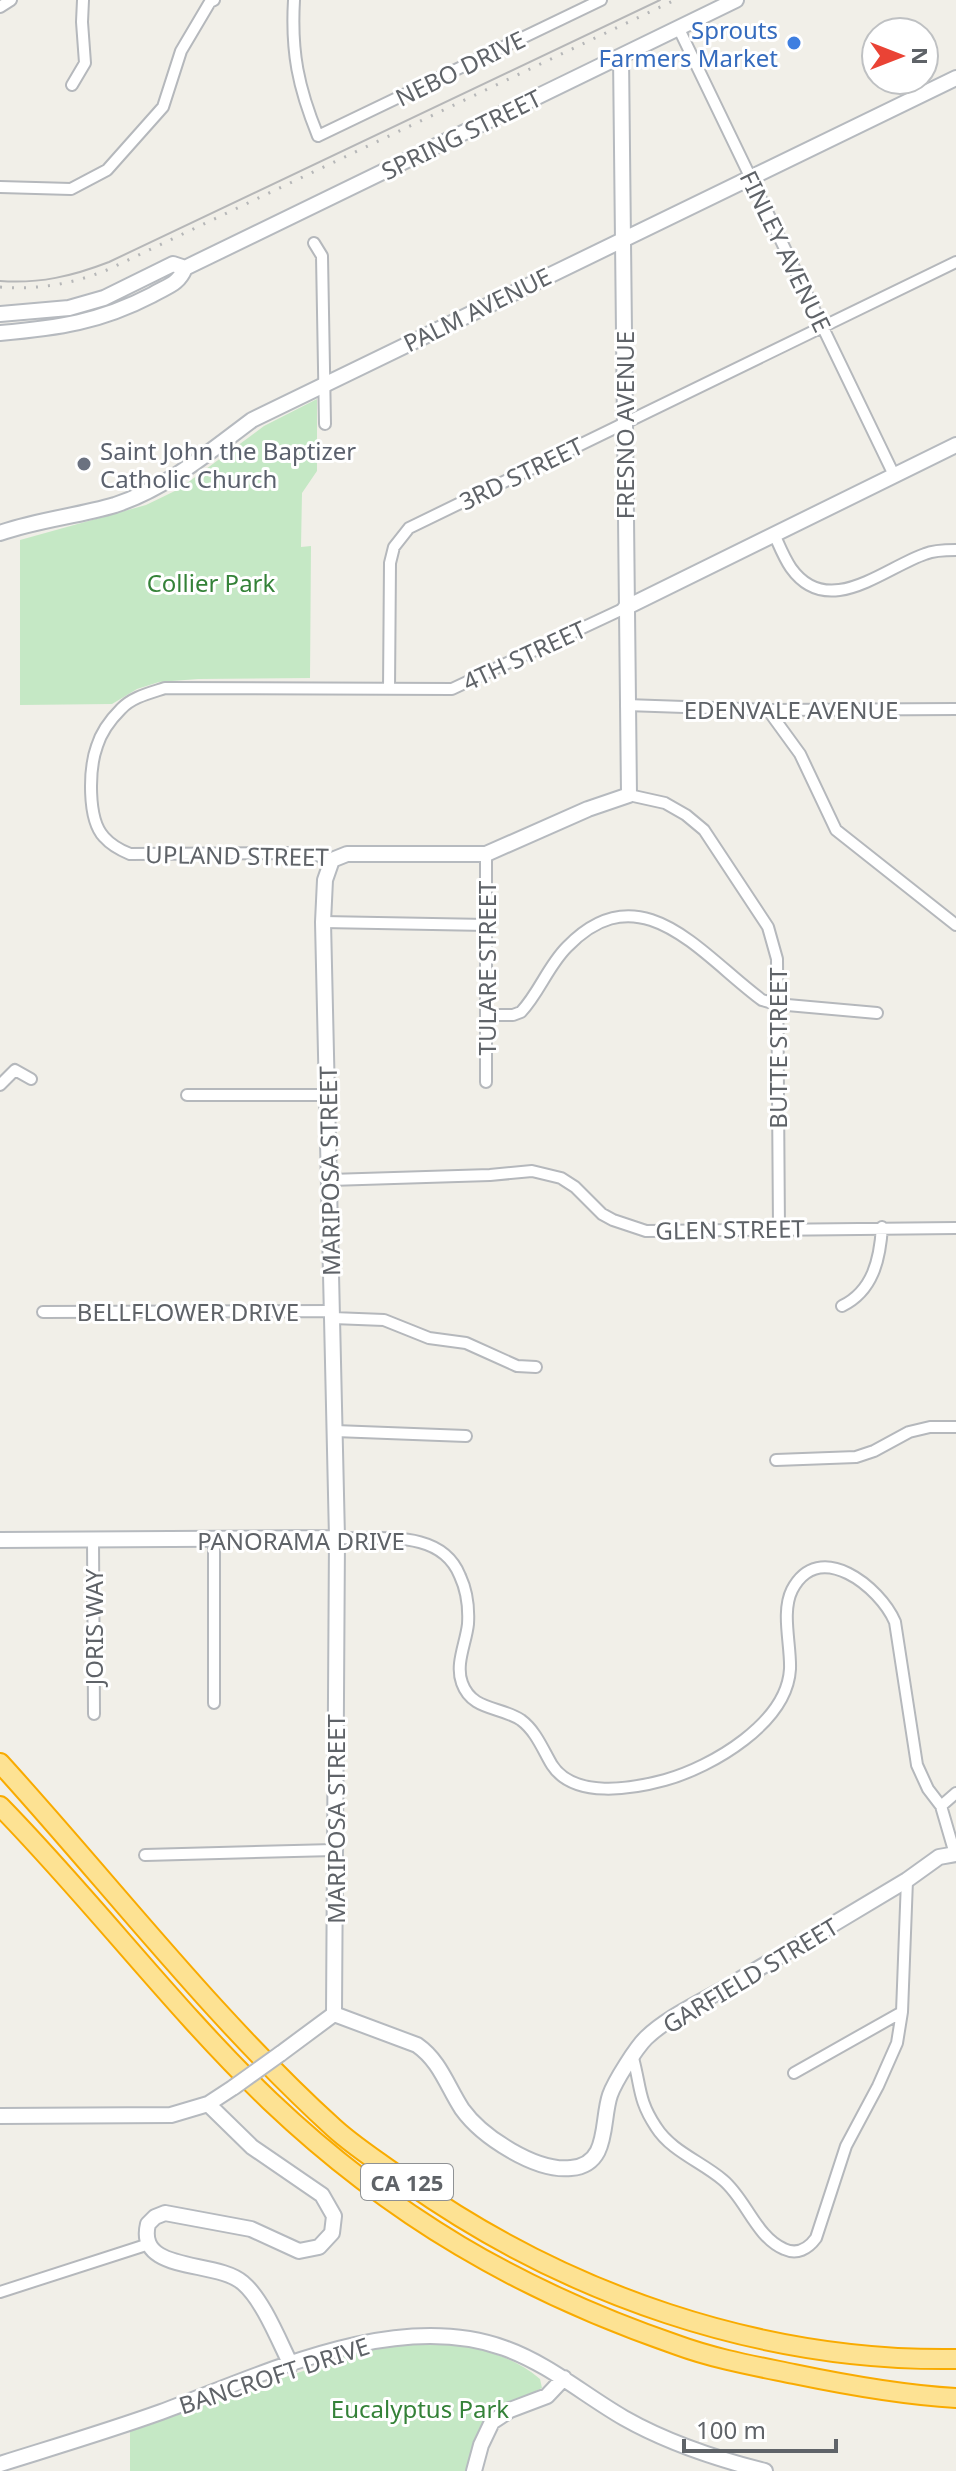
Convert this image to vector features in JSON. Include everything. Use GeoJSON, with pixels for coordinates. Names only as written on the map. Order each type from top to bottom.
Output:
{"type":"FeatureCollection","features":[{"type":"Feature","properties":{"kind":"highway","name":"CA 125"},"geometry":{"type":"LineString","coordinates":[[0,1763],[250,2048],[337,2131],[434,2201],[512,2248],[612,2294],[678,2317],[771,2343],[928,2360],[956,2359]]}},
{"type":"Feature","properties":{"kind":"highway","name":"CA 125"},"geometry":{"type":"LineString","coordinates":[[0,1806],[269,2100],[328,2154],[421,2222],[500,2271],[591,2313],[679,2346],[836,2383],[956,2398]]}},
{"type":"Feature","properties":{"kind":"street"},"geometry":{"type":"LineString","coordinates":[[0,7],[11,0]]}},
{"type":"Feature","properties":{"kind":"street"},"geometry":{"type":"LineString","coordinates":[[72,85],[85,63],[83,0]]}},
{"type":"Feature","properties":{"kind":"street","name":"NEBO DRIVE"},"geometry":{"type":"LineString","coordinates":[[294,0],[292,34],[296,72],[318,136],[601,0]]}},
{"type":"Feature","properties":{"kind":"street","name":"SPRING STREET"},"geometry":{"type":"LineString","coordinates":[[0,333],[60,328],[98,319],[180,280],[185,268],[736,0]]}},
{"type":"Feature","properties":{"kind":"street"},"geometry":{"type":"LineString","coordinates":[[0,187],[71,189],[107,170],[163,107],[181,51],[211,1]]}},
{"type":"Feature","properties":{"kind":"street","name":"FINLEY AVENUE"},"geometry":{"type":"LineString","coordinates":[[678,27],[894,475]]}},
{"type":"Feature","properties":{"kind":"street","name":"FRESNO AVENUE"},"geometry":{"type":"LineString","coordinates":[[621,56],[629,795]]}},
{"type":"Feature","properties":{"kind":"street","name":"PALM AVENUE"},"geometry":{"type":"LineString","coordinates":[[0,533],[137,497],[174,478],[252,420],[956,78]]}},
{"type":"Feature","properties":{"kind":"street"},"geometry":{"type":"LineString","coordinates":[[314,243],[322,256],[325,424]]}},
{"type":"Feature","properties":{"kind":"street","name":"3RD STREET"},"geometry":{"type":"LineString","coordinates":[[389,689],[390,563],[394,547],[409,528],[956,262]]}},
{"type":"Feature","properties":{"kind":"street","name":"SPRING STREET"},"geometry":{"type":"LineString","coordinates":[[0,314],[69,308],[124,290],[173,264],[185,268]]}},
{"type":"Feature","properties":{"kind":"street","name":"4TH STREET"},"geometry":{"type":"LineString","coordinates":[[93,813],[94,760],[103,731],[122,708],[141,696],[165,688],[452,689],[625,608],[956,445]]}},
{"type":"Feature","properties":{"kind":"street"},"geometry":{"type":"LineString","coordinates":[[774,534],[789,566],[799,577],[818,588],[835,591],[851,589],[927,553],[956,550]]}},
{"type":"Feature","properties":{"kind":"street","name":"EDENVALE AVENUE"},"geometry":{"type":"LineString","coordinates":[[626,705],[768,710],[956,709]]}},
{"type":"Feature","properties":{"kind":"street"},"geometry":{"type":"LineString","coordinates":[[768,710],[800,754],[836,830],[956,925]]}},
{"type":"Feature","properties":{"kind":"street","name":"UPLAND STREET"},"geometry":{"type":"LineString","coordinates":[[93,813],[103,836],[130,854],[310,853],[332,860],[354,853],[486,854],[588,809],[629,795]]}},
{"type":"Feature","properties":{"kind":"street","name":"BUTTE STREET"},"geometry":{"type":"LineString","coordinates":[[629,795],[654,799],[676,808],[696,822],[711,839],[773,938],[777,959],[779,1229]]}},
{"type":"Feature","properties":{"kind":"street","name":"TULARE STREET"},"geometry":{"type":"LineString","coordinates":[[486,854],[486,1082]]}},
{"type":"Feature","properties":{"kind":"street","name":"MARIPOSA STREET"},"geometry":{"type":"LineString","coordinates":[[332,860],[325,880],[323,922],[337,1538],[334,2014]]}},
{"type":"Feature","properties":{"kind":"street"},"geometry":{"type":"LineString","coordinates":[[486,1015],[521,1012],[566,948],[596,923],[629,915],[680,933],[762,1000],[776,1004],[877,1013]]}},
{"type":"Feature","properties":{"kind":"street"},"geometry":{"type":"LineString","coordinates":[[323,922],[487,925]]}},
{"type":"Feature","properties":{"kind":"street"},"geometry":{"type":"LineString","coordinates":[[0,1085],[15,1070],[31,1079]]}},
{"type":"Feature","properties":{"kind":"street"},"geometry":{"type":"LineString","coordinates":[[187,1095],[327,1095]]}},
{"type":"Feature","properties":{"kind":"street","name":"GLEN STREET"},"geometry":{"type":"LineString","coordinates":[[330,1180],[532,1171],[561,1178],[575,1187],[602,1214],[646,1231],[956,1228]]}},
{"type":"Feature","properties":{"kind":"street"},"geometry":{"type":"LineString","coordinates":[[842,1306],[854,1300],[875,1271],[882,1227]]}},
{"type":"Feature","properties":{"kind":"street","name":"BELLFLOWER DRIVE"},"geometry":{"type":"LineString","coordinates":[[43,1312],[333,1315],[384,1320],[429,1338],[466,1343],[517,1366],[536,1367]]}},
{"type":"Feature","properties":{"kind":"street"},"geometry":{"type":"LineString","coordinates":[[776,1460],[856,1457],[909,1432],[930,1427],[956,1427]]}},
{"type":"Feature","properties":{"kind":"street"},"geometry":{"type":"LineString","coordinates":[[335,1431],[466,1436]]}},
{"type":"Feature","properties":{"kind":"street","name":"PANORAMA DRIVE"},"geometry":{"type":"LineString","coordinates":[[0,1540],[337,1538],[420,1541],[435,1546],[447,1554],[458,1570],[467,1600],[468,1621],[459,1670],[467,1693],[474,1703],[525,1723],[556,1770],[568,1781],[575,1785],[599,1787],[647,1784],[681,1775],[722,1755],[749,1734],[777,1707],[786,1690],[790,1665],[788,1608],[792,1590],[813,1571],[831,1569],[847,1572],[864,1582],[888,1609],[895,1622],[917,1765],[928,1789],[941,1806],[956,1854]]}},
{"type":"Feature","properties":{"kind":"street","name":"JORIS WAY"},"geometry":{"type":"LineString","coordinates":[[93,1539],[94,1714]]}},
{"type":"Feature","properties":{"kind":"street"},"geometry":{"type":"LineString","coordinates":[[214,1539],[214,1703]]}},
{"type":"Feature","properties":{"kind":"street"},"geometry":{"type":"LineString","coordinates":[[941,1806],[956,1793]]}},
{"type":"Feature","properties":{"kind":"street"},"geometry":{"type":"LineString","coordinates":[[145,1855],[334,1850]]}},
{"type":"Feature","properties":{"kind":"street","name":"GARFIELD STREET"},"geometry":{"type":"LineString","coordinates":[[334,2014],[417,2045],[429,2053],[463,2110],[476,2125],[523,2157],[570,2169],[585,2165],[598,2154],[611,2094],[645,2039],[907,1880],[939,1857],[956,1854]]}},
{"type":"Feature","properties":{"kind":"street"},"geometry":{"type":"LineString","coordinates":[[633,2058],[641,2103],[665,2140],[725,2181],[765,2234],[780,2247],[799,2251],[809,2247],[816,2238],[846,2146],[897,2043],[902,2012],[907,1880]]}},
{"type":"Feature","properties":{"kind":"street"},"geometry":{"type":"LineString","coordinates":[[794,2073],[902,2012]]}},
{"type":"Feature","properties":{"kind":"street"},"geometry":{"type":"LineString","coordinates":[[0,2116],[171,2115],[208,2104],[334,2014]]}},
{"type":"Feature","properties":{"kind":"street"},"geometry":{"type":"LineString","coordinates":[[208,2104],[252,2147],[322,2195],[334,2216],[332,2233],[319,2247],[299,2251],[251,2229],[165,2213],[148,2224],[146,2234],[149,2244],[164,2259],[228,2272],[244,2283],[255,2296],[291,2365]]}},
{"type":"Feature","properties":{"kind":"street"},"geometry":{"type":"LineString","coordinates":[[0,2292],[149,2244]]}},
{"type":"Feature","properties":{"kind":"street","name":"BANCROFT DRIVE"},"geometry":{"type":"LineString","coordinates":[[0,2464],[341,2349],[389,2338],[441,2336],[467,2338],[502,2347],[564,2378],[623,2418],[669,2440],[765,2471]]}},
{"type":"Feature","properties":{"kind":"street"},"geometry":{"type":"LineString","coordinates":[[474,2471],[492,2422],[510,2410],[547,2396],[564,2378]]}},
{"type":"Feature","properties":{"kind":"green space","name":"Collier Park"},"geometry":{"type":"Polygon","coordinates":[[[317,399],[317,471],[302,493],[301,547],[311,546],[310,678],[159,682],[137,689],[112,704],[20,705],[20,540],[146,505],[179,489],[264,426],[317,399]]]}},
{"type":"Feature","properties":{"kind":"green space","name":"Eucalyptus Park"},"geometry":{"type":"Polygon","coordinates":[[[451,2344],[509,2359],[540,2379],[542,2388],[505,2406],[485,2420],[465,2471],[130,2471],[130,2431],[358,2352],[401,2345],[451,2344]]]}},
{"type":"Feature","properties":{"kind":"tram line"},"geometry":{"type":"LineString","coordinates":[[0,281],[56,278],[109,262],[660,0]]}},
{"type":"Feature","properties":{"kind":"railway"},"geometry":{"type":"LineString","coordinates":[[0,287],[55,285],[107,270],[675,0]]}},
{"type":"Feature","properties":{"kind":"place","name":"Sprouts Farmers Market"},"geometry":{"type":"Point","coordinates":[794,43]}},
{"type":"Feature","properties":{"kind":"place","name":"Saint John the Baptizer Catholic Church"},"geometry":{"type":"Point","coordinates":[84,464]}}]}
